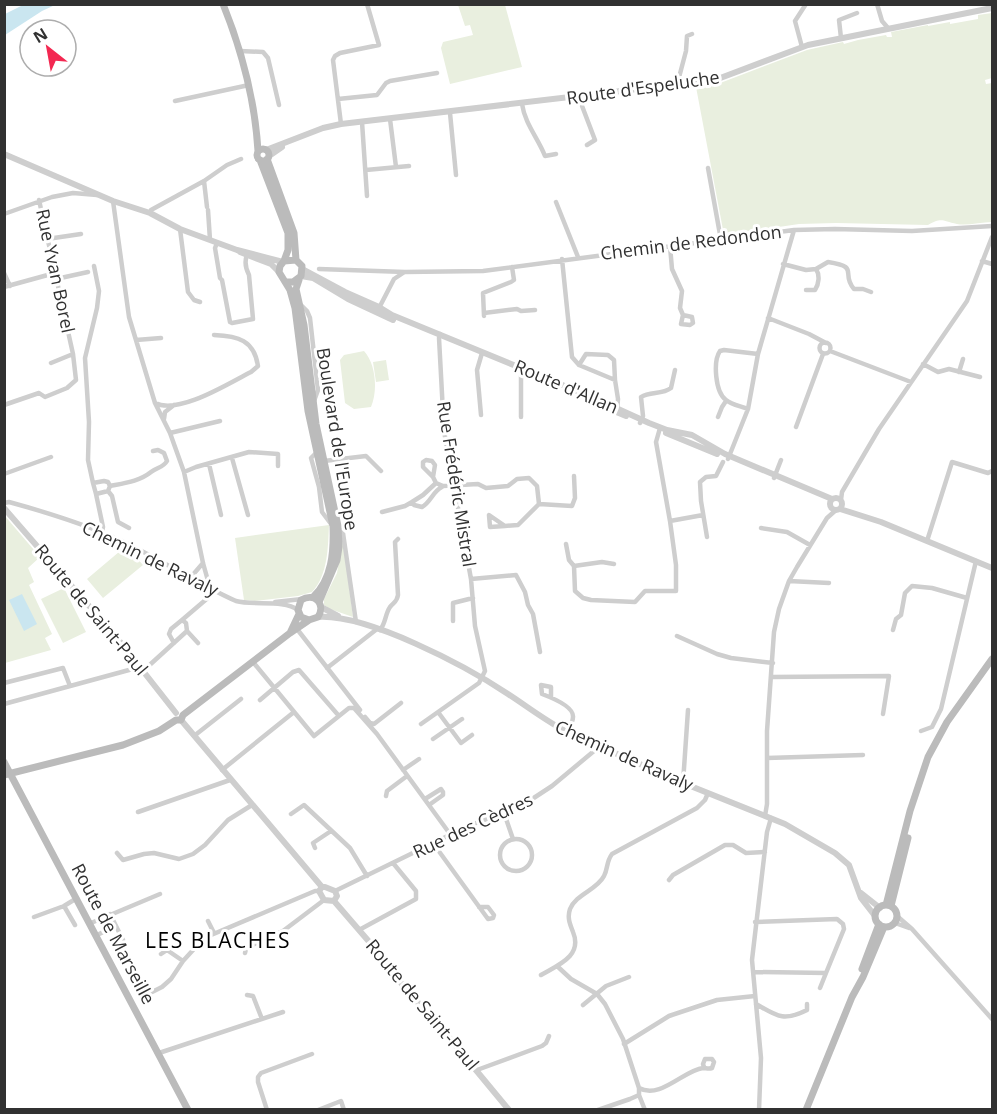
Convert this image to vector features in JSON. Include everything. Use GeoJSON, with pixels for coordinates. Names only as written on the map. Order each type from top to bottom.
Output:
{"type":"FeatureCollection","features":[{"type":"Feature","properties":{"kind":"main road"},"geometry":{"type":"LineString","coordinates":[[223,4],[240,51],[257,131],[288,233],[288,250],[279,272],[281,278],[287,282],[293,282],[301,275],[300,264],[296,260],[294,233],[264,154]]}},
{"type":"Feature","properties":{"kind":"main road"},"geometry":{"type":"LineString","coordinates":[[284,261],[296,260]]}},
{"type":"Feature","properties":{"kind":"main road","name":"Boulevard de l'Europe"},"geometry":{"type":"LineString","coordinates":[[301,275],[296,289],[313,403],[336,528],[337,560],[320,604]]}},
{"type":"Feature","properties":{"kind":"main road","name":"Boulevard de l'Europe"},"geometry":{"type":"LineString","coordinates":[[287,282],[298,323],[308,411],[336,528],[328,571],[322,587],[312,597]]}},
{"type":"Feature","properties":{"kind":"main road"},"geometry":{"type":"LineString","coordinates":[[8,774],[123,744],[159,731],[293,631],[318,617],[320,604],[312,597],[303,599],[299,604],[293,631]]}},
{"type":"Feature","properties":{"kind":"main road"},"geometry":{"type":"LineString","coordinates":[[298,612],[304,619],[309,620]]}},
{"type":"Feature","properties":{"kind":"main road"},"geometry":{"type":"LineString","coordinates":[[881,926],[875,916],[885,906],[924,766],[937,740],[962,701],[993,659]]}},
{"type":"Feature","properties":{"kind":"main road","name":"Route de Marseille"},"geometry":{"type":"LineString","coordinates":[[4,762],[8,774],[91,923],[188,1110]]}},
{"type":"Feature","properties":{"kind":"main road"},"geometry":{"type":"LineString","coordinates":[[881,926],[889,927],[896,919],[885,906]]}},
{"type":"Feature","properties":{"kind":"main road"},"geometry":{"type":"LineString","coordinates":[[806,1110],[881,926]]}},
{"type":"Feature","properties":{"kind":"street"},"geometry":{"type":"LineString","coordinates":[[341,124],[333,60],[335,56],[379,45],[367,4]]}},
{"type":"Feature","properties":{"kind":"street"},"geometry":{"type":"LineString","coordinates":[[802,47],[795,21],[806,4]]}},
{"type":"Feature","properties":{"kind":"street"},"geometry":{"type":"LineString","coordinates":[[877,4],[882,21],[888,28]]}},
{"type":"Feature","properties":{"kind":"street","name":"Route d'Espeluche"},"geometry":{"type":"LineString","coordinates":[[264,154],[323,128],[341,124],[579,98],[723,78],[802,47],[993,8]]}},
{"type":"Feature","properties":{"kind":"street"},"geometry":{"type":"LineString","coordinates":[[841,38],[839,20],[857,13]]}},
{"type":"Feature","properties":{"kind":"street"},"geometry":{"type":"LineString","coordinates":[[677,85],[686,51],[687,36],[692,34]]}},
{"type":"Feature","properties":{"kind":"street"},"geometry":{"type":"LineString","coordinates":[[240,51],[263,52],[267,58],[279,105]]}},
{"type":"Feature","properties":{"kind":"street"},"geometry":{"type":"LineString","coordinates":[[338,99],[377,95],[390,81],[438,73]]}},
{"type":"Feature","properties":{"kind":"street"},"geometry":{"type":"LineString","coordinates":[[175,101],[249,85]]}},
{"type":"Feature","properties":{"kind":"street"},"geometry":{"type":"LineString","coordinates":[[579,98],[595,140],[587,145]]}},
{"type":"Feature","properties":{"kind":"street"},"geometry":{"type":"LineString","coordinates":[[522,104],[532,134],[538,140],[545,156],[556,154]]}},
{"type":"Feature","properties":{"kind":"street"},"geometry":{"type":"LineString","coordinates":[[450,113],[456,175]]}},
{"type":"Feature","properties":{"kind":"street"},"geometry":{"type":"LineString","coordinates":[[390,119],[396,167]]}},
{"type":"Feature","properties":{"kind":"street"},"geometry":{"type":"LineString","coordinates":[[362,122],[367,196]]}},
{"type":"Feature","properties":{"kind":"street"},"geometry":{"type":"LineString","coordinates":[[4,154],[113,201],[150,213],[180,229],[271,264],[279,272]]}},
{"type":"Feature","properties":{"kind":"street"},"geometry":{"type":"LineString","coordinates":[[150,213],[151,210],[241,159]]}},
{"type":"Feature","properties":{"kind":"street"},"geometry":{"type":"LineString","coordinates":[[366,170],[409,166]]}},
{"type":"Feature","properties":{"kind":"street"},"geometry":{"type":"LineString","coordinates":[[708,168],[721,240]]}},
{"type":"Feature","properties":{"kind":"street"},"geometry":{"type":"LineString","coordinates":[[204,181],[220,278],[232,323],[253,320],[246,269],[247,254]]}},
{"type":"Feature","properties":{"kind":"street"},"geometry":{"type":"LineString","coordinates":[[4,214],[39,200],[73,193],[84,188]]}},
{"type":"Feature","properties":{"kind":"street"},"geometry":{"type":"LineString","coordinates":[[73,193],[99,195]]}},
{"type":"Feature","properties":{"kind":"street","name":"Rue Yvan Borel"},"geometry":{"type":"LineString","coordinates":[[39,200],[73,354],[51,363]]}},
{"type":"Feature","properties":{"kind":"street"},"geometry":{"type":"LineString","coordinates":[[113,201],[129,317],[155,403],[170,433],[184,472],[210,588]]}},
{"type":"Feature","properties":{"kind":"street"},"geometry":{"type":"LineString","coordinates":[[556,202],[578,257]]}},
{"type":"Feature","properties":{"kind":"street","name":"Chemin de Redondon"},"geometry":{"type":"LineString","coordinates":[[319,269],[405,272],[483,271],[794,230],[912,231],[993,226]]}},
{"type":"Feature","properties":{"kind":"street"},"geometry":{"type":"LineString","coordinates":[[180,229],[188,292],[194,300],[200,302]]}},
{"type":"Feature","properties":{"kind":"street"},"geometry":{"type":"LineString","coordinates":[[707,537],[700,482],[706,477],[716,476],[727,459],[748,409],[758,354],[794,230]]}},
{"type":"Feature","properties":{"kind":"street"},"geometry":{"type":"LineString","coordinates":[[47,239],[81,234]]}},
{"type":"Feature","properties":{"kind":"street"},"geometry":{"type":"LineString","coordinates":[[759,1110],[761,1058],[752,960],[767,832],[767,758],[777,620],[789,582],[873,439],[967,301],[993,237]]}},
{"type":"Feature","properties":{"kind":"street"},"geometry":{"type":"LineString","coordinates":[[670,246],[672,269],[682,291],[680,308],[683,315]]}},
{"type":"Feature","properties":{"kind":"street"},"geometry":{"type":"LineString","coordinates":[[247,254],[284,261]]}},
{"type":"Feature","properties":{"kind":"street"},"geometry":{"type":"LineString","coordinates":[[562,259],[570,352],[575,362],[615,380]]}},
{"type":"Feature","properties":{"kind":"street"},"geometry":{"type":"LineString","coordinates":[[982,261],[993,264]]}},
{"type":"Feature","properties":{"kind":"street"},"geometry":{"type":"LineString","coordinates":[[783,264],[806,270],[828,262],[846,266],[849,269],[850,284],[854,289],[871,292]]}},
{"type":"Feature","properties":{"kind":"street"},"geometry":{"type":"LineString","coordinates":[[94,266],[99,291],[98,308],[85,358],[89,422],[88,460],[103,527],[102,533]]}},
{"type":"Feature","properties":{"kind":"street"},"geometry":{"type":"LineString","coordinates":[[512,267],[514,280],[483,293],[484,314],[517,309],[535,310]]}},
{"type":"Feature","properties":{"kind":"street"},"geometry":{"type":"LineString","coordinates":[[806,290],[815,290],[818,286],[816,268]]}},
{"type":"Feature","properties":{"kind":"street"},"geometry":{"type":"LineString","coordinates":[[390,271],[394,279]]}},
{"type":"Feature","properties":{"kind":"street"},"geometry":{"type":"LineString","coordinates":[[4,273],[8,286],[88,272]]}},
{"type":"Feature","properties":{"kind":"street"},"geometry":{"type":"LineString","coordinates":[[378,310],[394,279],[405,272]]}},
{"type":"Feature","properties":{"kind":"street","name":"Route d'Allan"},"geometry":{"type":"LineString","coordinates":[[301,275],[849,511],[993,568]]}},
{"type":"Feature","properties":{"kind":"street"},"geometry":{"type":"LineString","coordinates":[[768,318],[830,345],[830,351]]}},
{"type":"Feature","properties":{"kind":"street"},"geometry":{"type":"LineString","coordinates":[[155,403],[163,406],[174,405],[199,398],[251,372],[258,366],[254,349],[239,338],[214,335]]}},
{"type":"Feature","properties":{"kind":"street","name":"Rue Frédéric Mistral"},"geometry":{"type":"LineString","coordinates":[[439,336],[444,431],[471,579],[475,627],[484,671],[478,676]]}},
{"type":"Feature","properties":{"kind":"street"},"geometry":{"type":"LineString","coordinates":[[814,337],[821,352]]}},
{"type":"Feature","properties":{"kind":"street"},"geometry":{"type":"LineString","coordinates":[[136,340],[161,338]]}},
{"type":"Feature","properties":{"kind":"street"},"geometry":{"type":"LineString","coordinates":[[796,427],[821,352],[821,345],[826,343]]}},
{"type":"Feature","properties":{"kind":"street"},"geometry":{"type":"LineString","coordinates":[[748,409],[726,401],[719,392],[716,358],[717,354],[724,350],[758,354]]}},
{"type":"Feature","properties":{"kind":"street"},"geometry":{"type":"LineString","coordinates":[[821,352],[830,351],[911,382]]}},
{"type":"Feature","properties":{"kind":"street"},"geometry":{"type":"LineString","coordinates":[[4,405],[39,393],[45,397],[74,384],[77,375],[73,354]]}},
{"type":"Feature","properties":{"kind":"street"},"geometry":{"type":"LineString","coordinates":[[481,415],[477,370],[482,354]]}},
{"type":"Feature","properties":{"kind":"street"},"geometry":{"type":"LineString","coordinates":[[579,364],[586,354],[608,355],[614,360],[618,399],[614,409]]}},
{"type":"Feature","properties":{"kind":"street"},"geometry":{"type":"LineString","coordinates":[[959,372],[963,359]]}},
{"type":"Feature","properties":{"kind":"street"},"geometry":{"type":"LineString","coordinates":[[923,364],[938,372],[949,369],[980,377]]}},
{"type":"Feature","properties":{"kind":"street"},"geometry":{"type":"LineString","coordinates":[[641,421],[643,416],[641,397],[645,394],[663,393],[671,388],[675,370]]}},
{"type":"Feature","properties":{"kind":"street"},"geometry":{"type":"LineString","coordinates":[[521,417],[523,371]]}},
{"type":"Feature","properties":{"kind":"street"},"geometry":{"type":"LineString","coordinates":[[718,417],[726,401]]}},
{"type":"Feature","properties":{"kind":"street"},"geometry":{"type":"LineString","coordinates":[[165,424],[165,412],[174,405]]}},
{"type":"Feature","properties":{"kind":"street"},"geometry":{"type":"LineString","coordinates":[[170,433],[220,421]]}},
{"type":"Feature","properties":{"kind":"street"},"geometry":{"type":"LineString","coordinates":[[566,544],[569,560],[574,566],[575,587],[578,594],[591,600],[635,602],[645,591],[676,591],[676,565],[656,442],[660,429]]}},
{"type":"Feature","properties":{"kind":"street"},"geometry":{"type":"LineString","coordinates":[[96,494],[147,477],[153,470],[164,465],[167,460],[164,453],[158,450],[153,451]]}},
{"type":"Feature","properties":{"kind":"street"},"geometry":{"type":"LineString","coordinates":[[184,472],[249,452],[278,454],[278,466]]}},
{"type":"Feature","properties":{"kind":"street"},"geometry":{"type":"LineString","coordinates":[[324,461],[366,456],[381,471]]}},
{"type":"Feature","properties":{"kind":"street"},"geometry":{"type":"LineString","coordinates":[[4,474],[51,457]]}},
{"type":"Feature","properties":{"kind":"street"},"geometry":{"type":"LineString","coordinates":[[232,458],[248,515]]}},
{"type":"Feature","properties":{"kind":"street"},"geometry":{"type":"LineString","coordinates":[[774,477],[781,460]]}},
{"type":"Feature","properties":{"kind":"street"},"geometry":{"type":"LineString","coordinates":[[927,541],[952,462],[988,473],[993,471]]}},
{"type":"Feature","properties":{"kind":"street"},"geometry":{"type":"LineString","coordinates":[[209,464],[221,514]]}},
{"type":"Feature","properties":{"kind":"street"},"geometry":{"type":"LineString","coordinates":[[505,526],[518,525],[539,504],[572,506],[575,498],[574,476]]}},
{"type":"Feature","properties":{"kind":"street"},"geometry":{"type":"LineString","coordinates":[[433,477],[436,483],[443,486],[478,484],[486,488],[508,486],[517,479],[529,478],[537,486],[539,504]]}},
{"type":"Feature","properties":{"kind":"street"},"geometry":{"type":"LineString","coordinates":[[93,483],[106,481],[118,522],[129,528]]}},
{"type":"Feature","properties":{"kind":"street"},"geometry":{"type":"LineString","coordinates":[[382,512],[405,506],[423,495],[436,483]]}},
{"type":"Feature","properties":{"kind":"street"},"geometry":{"type":"LineString","coordinates":[[412,502],[422,507],[427,504],[437,489],[443,486]]}},
{"type":"Feature","properties":{"kind":"street","name":"Chemin de Ravaly"},"geometry":{"type":"LineString","coordinates":[[4,503],[9,502],[68,519],[125,542],[236,601],[261,605],[280,604],[289,606],[298,612]]}},
{"type":"Feature","properties":{"kind":"street","name":"Route de Saint-Paul"},"geometry":{"type":"LineString","coordinates":[[4,508],[141,669],[320,889],[324,900]]}},
{"type":"Feature","properties":{"kind":"street"},"geometry":{"type":"LineString","coordinates":[[670,521],[703,515]]}},
{"type":"Feature","properties":{"kind":"street"},"geometry":{"type":"LineString","coordinates":[[336,528],[343,534],[356,622]]}},
{"type":"Feature","properties":{"kind":"street"},"geometry":{"type":"LineString","coordinates":[[761,528],[787,532],[810,545]]}},
{"type":"Feature","properties":{"kind":"street"},"geometry":{"type":"LineString","coordinates":[[327,668],[379,630],[386,622],[389,608],[396,602],[398,595],[395,542],[398,539]]}},
{"type":"Feature","properties":{"kind":"street"},"geometry":{"type":"LineString","coordinates":[[921,731],[932,727],[941,709],[976,561]]}},
{"type":"Feature","properties":{"kind":"street"},"geometry":{"type":"LineString","coordinates":[[574,566],[602,562],[614,564]]}},
{"type":"Feature","properties":{"kind":"street"},"geometry":{"type":"LineString","coordinates":[[194,578],[204,566]]}},
{"type":"Feature","properties":{"kind":"street"},"geometry":{"type":"LineString","coordinates":[[471,579],[516,575],[533,614],[540,652]]}},
{"type":"Feature","properties":{"kind":"street"},"geometry":{"type":"LineString","coordinates":[[789,582],[829,583]]}},
{"type":"Feature","properties":{"kind":"street"},"geometry":{"type":"LineString","coordinates":[[893,630],[896,619],[901,615],[905,593],[912,586],[932,588],[968,598]]}},
{"type":"Feature","properties":{"kind":"street"},"geometry":{"type":"LineString","coordinates":[[174,644],[169,634],[171,629],[216,591]]}},
{"type":"Feature","properties":{"kind":"street"},"geometry":{"type":"LineString","coordinates":[[453,621],[453,603],[473,598]]}},
{"type":"Feature","properties":{"kind":"street","name":"Chemin de Ravaly"},"geometry":{"type":"LineString","coordinates":[[261,605],[303,599]]}},
{"type":"Feature","properties":{"kind":"street","name":"Chemin de Ravaly"},"geometry":{"type":"LineString","coordinates":[[320,604],[346,620]]}},
{"type":"Feature","properties":{"kind":"street","name":"Chemin de Ravaly"},"geometry":{"type":"LineString","coordinates":[[318,617],[356,622],[425,648],[478,676],[549,723],[567,732],[768,817],[835,853],[849,865],[863,902],[875,916]]}},
{"type":"Feature","properties":{"kind":"street"},"geometry":{"type":"LineString","coordinates":[[182,620],[186,623],[187,631],[198,643]]}},
{"type":"Feature","properties":{"kind":"street"},"geometry":{"type":"LineString","coordinates":[[4,704],[141,669],[187,631]]}},
{"type":"Feature","properties":{"kind":"street"},"geometry":{"type":"LineString","coordinates":[[293,631],[327,668],[370,723],[378,721],[401,703]]}},
{"type":"Feature","properties":{"kind":"street"},"geometry":{"type":"LineString","coordinates":[[677,636],[730,658],[773,663]]}},
{"type":"Feature","properties":{"kind":"street"},"geometry":{"type":"LineString","coordinates":[[421,724],[475,686],[481,658]]}},
{"type":"Feature","properties":{"kind":"street"},"geometry":{"type":"LineString","coordinates":[[253,662],[314,736],[353,707],[377,734],[450,834]]}},
{"type":"Feature","properties":{"kind":"street"},"geometry":{"type":"LineString","coordinates":[[4,682],[63,668],[70,686]]}},
{"type":"Feature","properties":{"kind":"street"},"geometry":{"type":"LineString","coordinates":[[260,700],[293,672],[301,671],[339,716]]}},
{"type":"Feature","properties":{"kind":"street"},"geometry":{"type":"LineString","coordinates":[[772,677],[889,676],[883,714]]}},
{"type":"Feature","properties":{"kind":"street"},"geometry":{"type":"LineString","coordinates":[[551,697],[573,713],[567,732]]}},
{"type":"Feature","properties":{"kind":"street"},"geometry":{"type":"LineString","coordinates":[[194,736],[241,699]]}},
{"type":"Feature","properties":{"kind":"street"},"geometry":{"type":"LineString","coordinates":[[683,783],[688,710]]}},
{"type":"Feature","properties":{"kind":"street"},"geometry":{"type":"LineString","coordinates":[[222,770],[294,712]]}},
{"type":"Feature","properties":{"kind":"street"},"geometry":{"type":"LineString","coordinates":[[438,712],[459,744],[472,735]]}},
{"type":"Feature","properties":{"kind":"street"},"geometry":{"type":"LineString","coordinates":[[433,739],[462,718]]}},
{"type":"Feature","properties":{"kind":"street","name":"Rue des Cèdres"},"geometry":{"type":"LineString","coordinates":[[335,891],[450,834],[504,813],[541,794],[581,764],[600,746]]}},
{"type":"Feature","properties":{"kind":"street"},"geometry":{"type":"LineString","coordinates":[[767,758],[863,756]]}},
{"type":"Feature","properties":{"kind":"street"},"geometry":{"type":"LineString","coordinates":[[403,770],[419,759]]}},
{"type":"Feature","properties":{"kind":"street"},"geometry":{"type":"LineString","coordinates":[[386,796],[387,791],[408,776]]}},
{"type":"Feature","properties":{"kind":"street"},"geometry":{"type":"LineString","coordinates":[[138,812],[230,780]]}},
{"type":"Feature","properties":{"kind":"street"},"geometry":{"type":"LineString","coordinates":[[425,799],[441,789],[443,795],[429,805]]}},
{"type":"Feature","properties":{"kind":"street"},"geometry":{"type":"LineString","coordinates":[[541,975],[571,957],[575,948],[574,935],[569,923],[570,909],[603,877],[608,859],[612,854],[697,808],[708,793]]}},
{"type":"Feature","properties":{"kind":"street"},"geometry":{"type":"LineString","coordinates":[[117,853],[123,860],[154,854],[179,859],[188,856],[206,845],[228,820],[252,805]]}},
{"type":"Feature","properties":{"kind":"street"},"geometry":{"type":"LineString","coordinates":[[291,814],[304,805],[350,848],[367,876]]}},
{"type":"Feature","properties":{"kind":"street"},"geometry":{"type":"LineString","coordinates":[[504,813],[513,839]]}},
{"type":"Feature","properties":{"kind":"street"},"geometry":{"type":"LineString","coordinates":[[315,848],[313,843],[331,831]]}},
{"type":"Feature","properties":{"kind":"street"},"geometry":{"type":"LineString","coordinates":[[513,839],[526,843],[531,851],[529,863],[518,870],[508,869],[500,859],[502,846],[513,839]]}},
{"type":"Feature","properties":{"kind":"street"},"geometry":{"type":"LineString","coordinates":[[434,842],[479,907]]}},
{"type":"Feature","properties":{"kind":"street"},"geometry":{"type":"LineString","coordinates":[[669,880],[673,875],[725,844],[746,853],[765,852]]}},
{"type":"Feature","properties":{"kind":"street"},"geometry":{"type":"LineString","coordinates":[[358,930],[416,899],[416,891],[393,863]]}},
{"type":"Feature","properties":{"kind":"street"},"geometry":{"type":"LineString","coordinates":[[150,993],[171,979],[195,946],[214,933],[325,886],[335,891],[337,896],[334,901],[324,900],[283,931],[250,946],[245,953]]}},
{"type":"Feature","properties":{"kind":"street"},"geometry":{"type":"LineString","coordinates":[[859,890],[864,897],[885,906]]}},
{"type":"Feature","properties":{"kind":"street"},"geometry":{"type":"LineString","coordinates":[[91,923],[160,894]]}},
{"type":"Feature","properties":{"kind":"street"},"geometry":{"type":"LineString","coordinates":[[34,918],[77,898]]}},
{"type":"Feature","properties":{"kind":"street","name":"Route de Saint-Paul"},"geometry":{"type":"LineString","coordinates":[[334,901],[384,959],[406,990],[432,1017],[509,1110]]}},
{"type":"Feature","properties":{"kind":"street"},"geometry":{"type":"LineString","coordinates":[[64,906],[75,925]]}},
{"type":"Feature","properties":{"kind":"street"},"geometry":{"type":"LineString","coordinates":[[110,914],[123,940]]}},
{"type":"Feature","properties":{"kind":"street"},"geometry":{"type":"LineString","coordinates":[[755,922],[837,919],[843,924],[844,929],[820,988]]}},
{"type":"Feature","properties":{"kind":"street"},"geometry":{"type":"LineString","coordinates":[[896,919],[912,929],[993,1019]]}},
{"type":"Feature","properties":{"kind":"street"},"geometry":{"type":"LineString","coordinates":[[208,921],[214,933]]}},
{"type":"Feature","properties":{"kind":"street"},"geometry":{"type":"LineString","coordinates":[[97,935],[116,926]]}},
{"type":"Feature","properties":{"kind":"street"},"geometry":{"type":"LineString","coordinates":[[161,954],[168,948],[183,961]]}},
{"type":"Feature","properties":{"kind":"street"},"geometry":{"type":"LineString","coordinates":[[557,966],[571,979],[597,994],[605,1004],[624,1044],[645,1110]]}},
{"type":"Feature","properties":{"kind":"street"},"geometry":{"type":"LineString","coordinates":[[753,972],[826,973]]}},
{"type":"Feature","properties":{"kind":"street"},"geometry":{"type":"LineString","coordinates":[[583,1005],[612,983],[629,977]]}},
{"type":"Feature","properties":{"kind":"street"},"geometry":{"type":"LineString","coordinates":[[247,995],[253,996],[262,1019]]}},
{"type":"Feature","properties":{"kind":"street"},"geometry":{"type":"LineString","coordinates":[[624,1044],[669,1016],[717,1000],[755,996]]}},
{"type":"Feature","properties":{"kind":"street"},"geometry":{"type":"LineString","coordinates":[[756,1004],[780,1017],[789,1017],[807,1010],[807,1004]]}},
{"type":"Feature","properties":{"kind":"street"},"geometry":{"type":"LineString","coordinates":[[159,1053],[283,1012]]}},
{"type":"Feature","properties":{"kind":"street"},"geometry":{"type":"LineString","coordinates":[[477,1070],[542,1046],[549,1036]]}},
{"type":"Feature","properties":{"kind":"street"},"geometry":{"type":"LineString","coordinates":[[267,1110],[258,1082],[261,1073],[312,1054]]}},
{"type":"Feature","properties":{"kind":"street"},"geometry":{"type":"LineString","coordinates":[[639,1088],[646,1091],[667,1086],[704,1067]]}},
{"type":"Feature","properties":{"kind":"street"},"geometry":{"type":"LineString","coordinates":[[598,1110],[615,1107],[639,1095]]}},
{"type":"Feature","properties":{"kind":"street"},"geometry":{"type":"LineString","coordinates":[[318,1110],[341,1101],[344,1110]]}},
{"type":"Feature","properties":{"kind":"green space"},"geometry":{"type":"Polygon","coordinates":[[[458,5],[505,5],[522,67],[450,84],[441,48],[443,42],[473,35],[470,25],[465,26],[458,5]]]}},
{"type":"Feature","properties":{"kind":"green space"},"geometry":{"type":"Polygon","coordinates":[[[992,13],[992,78],[985,80],[986,84],[992,83],[992,222],[961,224],[939,220],[928,225],[799,224],[724,235],[696,87],[715,85],[807,50],[886,35],[892,37],[891,32],[978,19],[978,15],[992,13]]]}},
{"type":"Feature","properties":{"kind":"green space"},"geometry":{"type":"Polygon","coordinates":[[[364,351],[373,370],[375,393],[371,407],[354,409],[345,403],[340,360],[344,355],[364,351]]]}},
{"type":"Feature","properties":{"kind":"green space"},"geometry":{"type":"Polygon","coordinates":[[[386,360],[389,380],[376,382],[373,362],[386,360]]]}},
{"type":"Feature","properties":{"kind":"green space"},"geometry":{"type":"Polygon","coordinates":[[[4,515],[40,557],[28,568],[34,582],[29,585],[52,634],[45,638],[51,650],[5,663],[4,515]]]}},
{"type":"Feature","properties":{"kind":"green space"},"geometry":{"type":"Polygon","coordinates":[[[329,525],[324,569],[312,592],[298,596],[255,601],[244,600],[235,538],[329,525]]]}},
{"type":"Feature","properties":{"kind":"green space"},"geometry":{"type":"Polygon","coordinates":[[[343,538],[353,617],[324,605],[324,599],[337,573],[343,538]]]}},
{"type":"Feature","properties":{"kind":"green space"},"geometry":{"type":"Polygon","coordinates":[[[126,546],[143,565],[103,598],[87,579],[126,546]]]}},
{"type":"Feature","properties":{"kind":"green space"},"geometry":{"type":"Polygon","coordinates":[[[64,588],[86,632],[63,643],[41,599],[64,588]]]}},
{"type":"Feature","properties":{"kind":"water"},"geometry":{"type":"Polygon","coordinates":[[[23,5],[55,5],[31,18],[18,18],[18,27],[5,35],[5,14],[23,5]]]}},
{"type":"Feature","properties":{"kind":"water"},"geometry":{"type":"Polygon","coordinates":[[[22,594],[37,624],[24,631],[9,600],[22,594]]]}},
{"type":"Feature","properties":{"kind":"district","name":"LES BLACHES"},"geometry":{"type":"Point","coordinates":[218,941]}}]}
